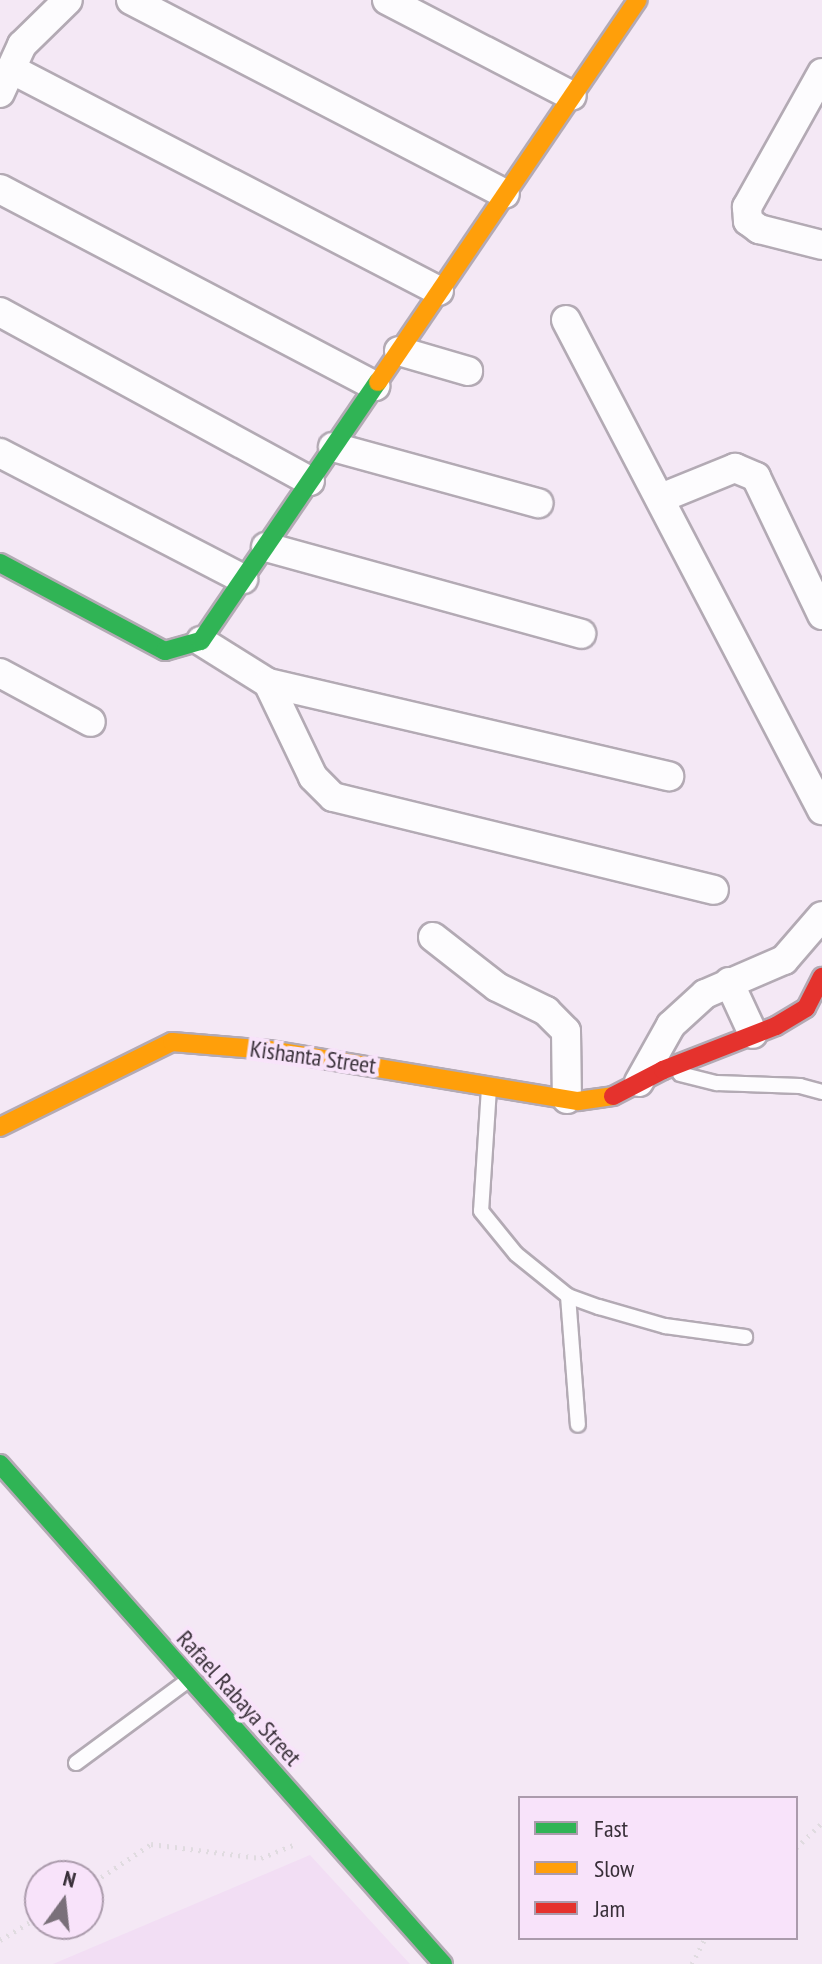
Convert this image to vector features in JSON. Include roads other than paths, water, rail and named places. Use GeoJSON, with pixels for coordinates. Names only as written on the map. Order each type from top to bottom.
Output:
{"type":"FeatureCollection","features":[{"type":"Feature","properties":{"kind":"street"},"geometry":{"type":"LineString","coordinates":[[68,0],[22,45],[6,81],[439,291]]}},
{"type":"Feature","properties":{"kind":"street"},"geometry":{"type":"LineString","coordinates":[[131,0],[505,194]]}},
{"type":"Feature","properties":{"kind":"street"},"geometry":{"type":"LineString","coordinates":[[387,0],[572,96]]}},
{"type":"Feature","properties":{"kind":"street"},"geometry":{"type":"LineString","coordinates":[[0,563],[165,651],[201,641],[638,0]]}},
{"type":"Feature","properties":{"kind":"street"},"geometry":{"type":"LineString","coordinates":[[822,73],[747,207],[748,221],[759,229],[822,245]]}},
{"type":"Feature","properties":{"kind":"street"},"geometry":{"type":"LineString","coordinates":[[0,189],[375,386]]}},
{"type":"Feature","properties":{"kind":"street"},"geometry":{"type":"LineString","coordinates":[[0,312],[310,481]]}},
{"type":"Feature","properties":{"kind":"street"},"geometry":{"type":"LineString","coordinates":[[566,320],[822,810]]}},
{"type":"Feature","properties":{"kind":"street"},"geometry":{"type":"LineString","coordinates":[[399,351],[468,371]]}},
{"type":"Feature","properties":{"kind":"street"},"geometry":{"type":"LineString","coordinates":[[333,447],[538,503]]}},
{"type":"Feature","properties":{"kind":"street"},"geometry":{"type":"LineString","coordinates":[[0,453],[243,579]]}},
{"type":"Feature","properties":{"kind":"street"},"geometry":{"type":"LineString","coordinates":[[661,498],[735,468],[756,477],[822,615]]}},
{"type":"Feature","properties":{"kind":"street"},"geometry":{"type":"LineString","coordinates":[[266,547],[581,634]]}},
{"type":"Feature","properties":{"kind":"street"},"geometry":{"type":"LineString","coordinates":[[201,641],[268,683],[669,776]]}},
{"type":"Feature","properties":{"kind":"street"},"geometry":{"type":"LineString","coordinates":[[0,673],[91,722]]}},
{"type":"Feature","properties":{"kind":"street"},"geometry":{"type":"LineString","coordinates":[[268,683],[313,777],[333,797],[714,890]]}},
{"type":"Feature","properties":{"kind":"street"},"geometry":{"type":"LineString","coordinates":[[651,1070],[671,1025],[717,988],[784,960],[822,916]]}},
{"type":"Feature","properties":{"kind":"street"},"geometry":{"type":"LineString","coordinates":[[433,937],[497,987],[546,1011],[566,1031],[567,1099]]}},
{"type":"Feature","properties":{"kind":"street","name":"Kishanta Street"},"geometry":{"type":"LineString","coordinates":[[0,1127],[172,1042],[269,1050],[567,1099],[611,1097],[651,1070],[741,1039],[806,1008],[822,977]]}},
{"type":"Feature","properties":{"kind":"street"},"geometry":{"type":"LineString","coordinates":[[717,988],[741,1039]]}},
{"type":"Feature","properties":{"kind":"street","name":"Rafael Rabaya Street"},"geometry":{"type":"LineString","coordinates":[[0,1464],[443,1964]]}},
{"type":"Feature","properties":{"kind":"lane"},"geometry":{"type":"LineString","coordinates":[[651,1070],[717,1083],[800,1086],[822,1092]]}},
{"type":"Feature","properties":{"kind":"lane"},"geometry":{"type":"LineString","coordinates":[[490,1084],[481,1211],[516,1254],[568,1296],[665,1326],[745,1337]]}},
{"type":"Feature","properties":{"kind":"lane"},"geometry":{"type":"LineString","coordinates":[[568,1296],[578,1425]]}},
{"type":"Feature","properties":{"kind":"lane"},"geometry":{"type":"LineString","coordinates":[[76,1763],[190,1679]]}}]}
